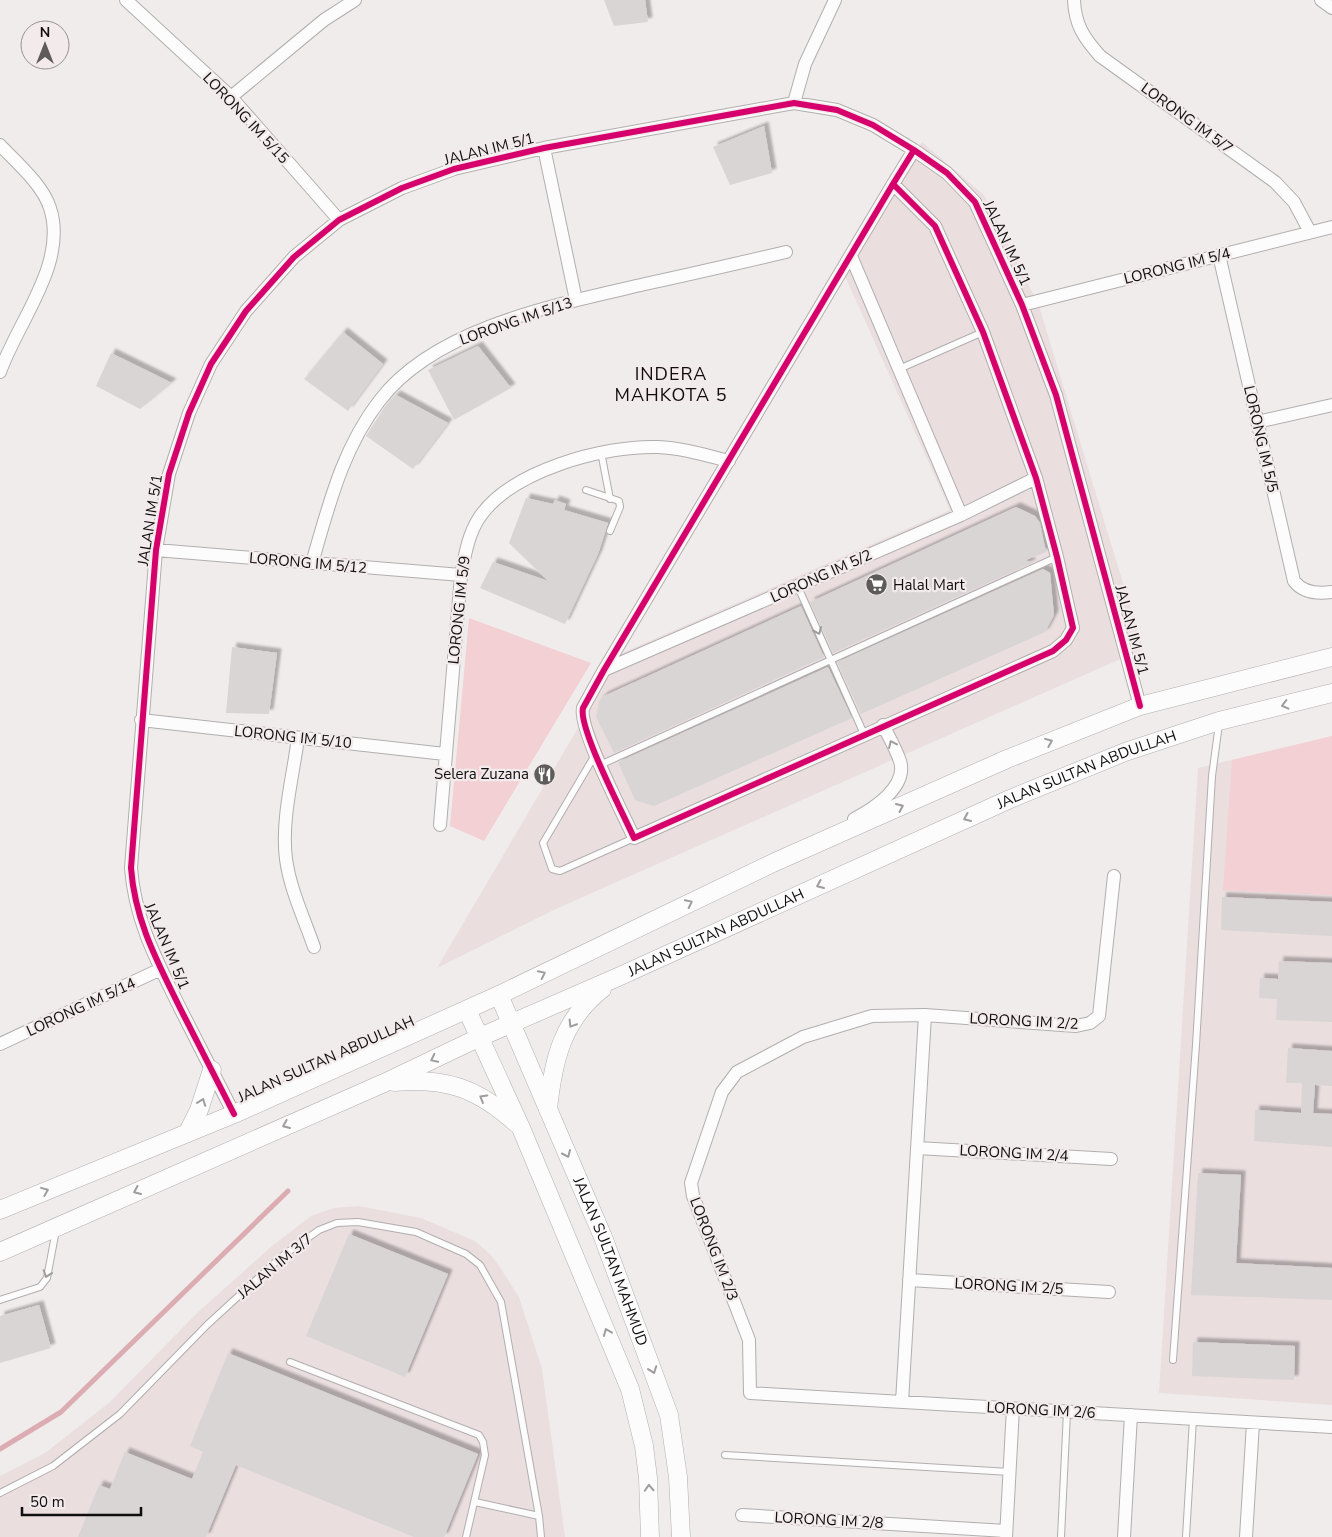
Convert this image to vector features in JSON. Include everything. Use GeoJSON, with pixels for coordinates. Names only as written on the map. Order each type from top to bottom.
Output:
{"type":"FeatureCollection","features":[{"type":"Feature","properties":{"kind":"main road","name":"JALAN SULTAN ABDULLAH"},"geometry":{"type":"LineString","coordinates":[[0,1210],[234,1114],[467,1010],[775,862],[1007,759],[1140,706],[1332,657]]}},
{"type":"Feature","properties":{"kind":"main road","name":"JALAN SULTAN ABDULLAH"},"geometry":{"type":"LineString","coordinates":[[0,1252],[384,1084],[478,1038],[618,977],[1010,799],[1124,752],[1219,720],[1332,693]]}},
{"type":"Feature","properties":{"kind":"main road"},"geometry":{"type":"LineString","coordinates":[[548,1110],[552,1073],[558,1049],[570,1027],[593,996],[618,977]]}},
{"type":"Feature","properties":{"kind":"main road","name":"JALAN SULTAN MAHMUD"},"geometry":{"type":"LineString","coordinates":[[499,995],[603,1237],[669,1415],[678,1477],[681,1537]]}},
{"type":"Feature","properties":{"kind":"main road","name":"JALAN SULTAN MAHMUD"},"geometry":{"type":"LineString","coordinates":[[467,1010],[478,1038],[522,1128],[630,1389],[644,1446],[648,1478],[650,1537]]}},
{"type":"Feature","properties":{"kind":"main road"},"geometry":{"type":"LineString","coordinates":[[188,1132],[199,1110],[212,1070]]}},
{"type":"Feature","properties":{"kind":"main road"},"geometry":{"type":"LineString","coordinates":[[384,1084],[422,1081],[442,1082],[462,1087],[487,1099],[522,1128]]}},
{"type":"Feature","properties":{"kind":"street","name":"LORONG IM 5/15"},"geometry":{"type":"LineString","coordinates":[[126,0],[231,97],[339,220]]}},
{"type":"Feature","properties":{"kind":"street"},"geometry":{"type":"LineString","coordinates":[[231,97],[324,20],[355,0]]}},
{"type":"Feature","properties":{"kind":"street"},"geometry":{"type":"LineString","coordinates":[[794,103],[805,64],[835,0]]}},
{"type":"Feature","properties":{"kind":"street","name":"LORONG IM 5/7"},"geometry":{"type":"LineString","coordinates":[[1074,0],[1075,17],[1083,37],[1100,56],[1275,182],[1294,202],[1310,232]]}},
{"type":"Feature","properties":{"kind":"street"},"geometry":{"type":"LineString","coordinates":[[1321,0],[1332,8]]}},
{"type":"Feature","properties":{"kind":"street","name":"JALAN IM 5/1"},"geometry":{"type":"LineString","coordinates":[[234,1114],[161,970],[142,927],[133,895],[131,868],[141,720],[156,550],[169,474],[189,413],[211,364],[246,311],[294,257],[339,220],[402,188],[454,169],[544,148],[794,103],[836,110],[873,125],[947,173],[975,202],[1022,305],[1056,395],[1140,706]]}},
{"type":"Feature","properties":{"kind":"street"},"geometry":{"type":"LineString","coordinates":[[0,146],[31,177],[50,206],[55,232],[50,267],[8,350],[0,372]]}},
{"type":"Feature","properties":{"kind":"street"},"geometry":{"type":"LineString","coordinates":[[544,148],[576,300]]}},
{"type":"Feature","properties":{"kind":"street"},"geometry":{"type":"LineString","coordinates":[[893,184],[935,226],[983,332],[1036,478],[1073,628],[1066,640],[1053,651],[883,725],[634,838],[598,760],[582,711],[604,670],[850,256],[893,184],[914,150]]}},
{"type":"Feature","properties":{"kind":"street","name":"LORONG IM 5/4"},"geometry":{"type":"LineString","coordinates":[[1022,305],[1332,227]]}},
{"type":"Feature","properties":{"kind":"street","name":"LORONG IM 5/13"},"geometry":{"type":"LineString","coordinates":[[312,563],[340,467],[358,432],[380,400],[407,370],[438,350],[482,330],[576,300],[786,252]]}},
{"type":"Feature","properties":{"kind":"street","name":"LORONG IM 5/5"},"geometry":{"type":"LineString","coordinates":[[1219,255],[1294,581],[1299,588],[1314,593],[1332,592]]}},
{"type":"Feature","properties":{"kind":"street"},"geometry":{"type":"LineString","coordinates":[[850,256],[960,515]]}},
{"type":"Feature","properties":{"kind":"street"},"geometry":{"type":"LineString","coordinates":[[1258,422],[1332,405]]}},
{"type":"Feature","properties":{"kind":"street","name":"LORONG IM 5/9"},"geometry":{"type":"LineString","coordinates":[[440,825],[461,575],[468,538],[480,517],[494,500],[510,487],[532,475],[601,452],[658,447],[683,450],[729,461]]}},
{"type":"Feature","properties":{"kind":"street","name":"LORONG IM 5/2"},"geometry":{"type":"LineString","coordinates":[[604,670],[960,515],[1036,478]]}},
{"type":"Feature","properties":{"kind":"street","name":"LORONG IM 5/12"},"geometry":{"type":"LineString","coordinates":[[156,550],[461,575]]}},
{"type":"Feature","properties":{"kind":"street","name":"LORONG IM 5/10"},"geometry":{"type":"LineString","coordinates":[[141,720],[445,754]]}},
{"type":"Feature","properties":{"kind":"street"},"geometry":{"type":"LineString","coordinates":[[775,862],[873,809],[899,782],[902,772],[900,761],[883,725]]}},
{"type":"Feature","properties":{"kind":"street"},"geometry":{"type":"LineString","coordinates":[[298,738],[285,833],[286,859],[291,883],[314,947]]}},
{"type":"Feature","properties":{"kind":"street","name":"LORONG IM 2/2"},"geometry":{"type":"LineString","coordinates":[[925,1015],[1076,1026],[1090,1023],[1099,1016],[1114,876]]}},
{"type":"Feature","properties":{"kind":"street","name":"LORONG IM 5/14"},"geometry":{"type":"LineString","coordinates":[[0,1044],[161,970]]}},
{"type":"Feature","properties":{"kind":"street"},"geometry":{"type":"LineString","coordinates":[[902,1402],[925,1015]]}},
{"type":"Feature","properties":{"kind":"street","name":"LORONG IM 2/3"},"geometry":{"type":"LineString","coordinates":[[750,1393],[749,1340],[693,1196],[691,1182],[722,1092],[737,1072],[803,1037],[872,1016],[925,1015]]}},
{"type":"Feature","properties":{"kind":"street","name":"LORONG IM 2/4"},"geometry":{"type":"LineString","coordinates":[[917,1148],[1111,1159]]}},
{"type":"Feature","properties":{"kind":"street","name":"LORONG IM 2/5"},"geometry":{"type":"LineString","coordinates":[[909,1280],[1109,1292]]}},
{"type":"Feature","properties":{"kind":"street","name":"LORONG IM 2/6"},"geometry":{"type":"LineString","coordinates":[[750,1393],[1332,1427]]}},
{"type":"Feature","properties":{"kind":"street"},"geometry":{"type":"LineString","coordinates":[[1006,1534],[1014,1408]]}},
{"type":"Feature","properties":{"kind":"street"},"geometry":{"type":"LineString","coordinates":[[1124,1537],[1131,1415]]}},
{"type":"Feature","properties":{"kind":"street"},"geometry":{"type":"LineString","coordinates":[[1246,1537],[1253,1423]]}},
{"type":"Feature","properties":{"kind":"street","name":"LORONG IM 2/8"},"geometry":{"type":"LineString","coordinates":[[742,1515],[1006,1534]]}},
{"type":"Feature","properties":{"kind":"lane"},"geometry":{"type":"LineString","coordinates":[[899,369],[983,332]]}},
{"type":"Feature","properties":{"kind":"lane"},"geometry":{"type":"LineString","coordinates":[[601,452],[610,499]]}},
{"type":"Feature","properties":{"kind":"lane"},"geometry":{"type":"LineString","coordinates":[[586,490],[619,502],[620,507],[610,531]]}},
{"type":"Feature","properties":{"kind":"lane"},"geometry":{"type":"LineString","coordinates":[[634,838],[560,871],[552,869],[543,843],[598,760],[1057,557]]}},
{"type":"Feature","properties":{"kind":"lane"},"geometry":{"type":"LineString","coordinates":[[798,587],[864,734]]}},
{"type":"Feature","properties":{"kind":"lane"},"geometry":{"type":"LineString","coordinates":[[1173,1360],[1196,1045],[1212,776],[1219,720]]}},
{"type":"Feature","properties":{"kind":"lane","name":"JALAN IM 3/7"},"geometry":{"type":"LineString","coordinates":[[0,1493],[54,1466],[120,1414],[207,1325],[281,1258],[319,1230],[337,1223],[358,1222],[416,1232],[466,1254],[480,1265],[489,1278],[501,1302],[539,1516],[541,1537]]}},
{"type":"Feature","properties":{"kind":"lane"},"geometry":{"type":"LineString","coordinates":[[0,1300],[40,1287],[44,1282],[47,1278],[56,1227]]}},
{"type":"Feature","properties":{"kind":"lane"},"geometry":{"type":"LineString","coordinates":[[290,1362],[479,1435],[483,1442],[485,1455],[466,1537]]}},
{"type":"Feature","properties":{"kind":"lane"},"geometry":{"type":"LineString","coordinates":[[1061,1537],[1067,1412]]}},
{"type":"Feature","properties":{"kind":"lane"},"geometry":{"type":"LineString","coordinates":[[1186,1537],[1193,1419]]}},
{"type":"Feature","properties":{"kind":"lane"},"geometry":{"type":"LineString","coordinates":[[726,1455],[1010,1472]]}},
{"type":"Feature","properties":{"kind":"lane"},"geometry":{"type":"LineString","coordinates":[[475,1502],[539,1516]]}},
{"type":"Feature","properties":{"kind":"shaded area"},"geometry":{"type":"Polygon","coordinates":[[[922,142],[984,195],[1039,306],[1143,649],[558,908],[437,968],[622,653],[950,510],[844,274],[922,142]]]}},
{"type":"Feature","properties":{"kind":"shaded area"},"geometry":{"type":"Polygon","coordinates":[[[469,618],[591,663],[484,841],[450,826],[469,618]]]}},
{"type":"Feature","properties":{"kind":"shaded area"},"geometry":{"type":"Polygon","coordinates":[[[1332,736],[1332,1405],[1159,1393],[1198,768],[1332,736]]]}},
{"type":"Feature","properties":{"kind":"shaded area"},"geometry":{"type":"Polygon","coordinates":[[[1332,736],[1332,895],[1223,890],[1232,760],[1332,736]]]}},
{"type":"Feature","properties":{"kind":"shaded area"},"geometry":{"type":"Polygon","coordinates":[[[359,1206],[421,1218],[475,1241],[491,1255],[519,1297],[542,1369],[565,1537],[0,1537],[0,1476],[45,1453],[110,1402],[196,1314],[272,1246],[311,1216],[334,1208],[359,1206]]]}},
{"type":"Feature","properties":{"kind":"building"},"geometry":{"type":"Polygon","coordinates":[[[604,0],[645,0],[648,22],[614,26],[604,0]]]}},
{"type":"Feature","properties":{"kind":"building"},"geometry":{"type":"Polygon","coordinates":[[[764,126],[772,173],[730,185],[713,147],[764,126]]]}},
{"type":"Feature","properties":{"kind":"building"},"geometry":{"type":"Polygon","coordinates":[[[343,332],[383,364],[348,411],[304,379],[343,332]]]}},
{"type":"Feature","properties":{"kind":"building"},"geometry":{"type":"Polygon","coordinates":[[[478,346],[511,388],[454,420],[428,370],[478,346]]]}},
{"type":"Feature","properties":{"kind":"building"},"geometry":{"type":"Polygon","coordinates":[[[111,353],[172,383],[140,409],[96,386],[111,353]]]}},
{"type":"Feature","properties":{"kind":"building"},"geometry":{"type":"Polygon","coordinates":[[[396,395],[448,423],[413,469],[366,436],[386,405],[396,395]]]}},
{"type":"Feature","properties":{"kind":"building"},"geometry":{"type":"Polygon","coordinates":[[[526,498],[553,504],[555,500],[566,504],[564,510],[608,523],[598,554],[565,624],[480,588],[493,562],[548,581],[509,543],[526,498]]]}},
{"type":"Feature","properties":{"kind":"building"},"geometry":{"type":"Polygon","coordinates":[[[1016,507],[1035,516],[1040,523],[1046,552],[1026,560],[1032,563],[833,653],[810,602],[1016,507]]]}},
{"type":"Feature","properties":{"kind":"building"},"geometry":{"type":"Polygon","coordinates":[[[1043,569],[1050,573],[1054,615],[1045,632],[861,714],[837,662],[1043,569]]]}},
{"type":"Feature","properties":{"kind":"building"},"geometry":{"type":"Polygon","coordinates":[[[801,606],[824,657],[614,753],[596,717],[599,701],[604,696],[801,606]]]}},
{"type":"Feature","properties":{"kind":"building"},"geometry":{"type":"Polygon","coordinates":[[[232,647],[277,653],[269,714],[226,713],[232,647]]]}},
{"type":"Feature","properties":{"kind":"building"},"geometry":{"type":"Polygon","coordinates":[[[828,667],[852,718],[654,806],[635,800],[618,762],[828,667]]]}},
{"type":"Feature","properties":{"kind":"building"},"geometry":{"type":"Polygon","coordinates":[[[1222,897],[1332,902],[1332,936],[1221,930],[1222,897]]]}},
{"type":"Feature","properties":{"kind":"building"},"geometry":{"type":"Polygon","coordinates":[[[1279,961],[1332,963],[1332,1022],[1276,1020],[1277,999],[1259,998],[1260,978],[1278,979],[1279,961]]]}},
{"type":"Feature","properties":{"kind":"building"},"geometry":{"type":"Polygon","coordinates":[[[1288,1048],[1332,1051],[1332,1086],[1315,1085],[1313,1113],[1332,1114],[1332,1147],[1254,1141],[1255,1110],[1301,1113],[1302,1083],[1286,1083],[1288,1048]]]}},
{"type":"Feature","properties":{"kind":"building"},"geometry":{"type":"Polygon","coordinates":[[[1198,1173],[1241,1175],[1236,1263],[1332,1268],[1332,1300],[1191,1295],[1198,1173]]]}},
{"type":"Feature","properties":{"kind":"building"},"geometry":{"type":"Polygon","coordinates":[[[349,1234],[448,1274],[405,1377],[306,1336],[349,1234]]]}},
{"type":"Feature","properties":{"kind":"building"},"geometry":{"type":"Polygon","coordinates":[[[39,1305],[51,1348],[0,1363],[0,1316],[39,1305]]]}},
{"type":"Feature","properties":{"kind":"building"},"geometry":{"type":"Polygon","coordinates":[[[1193,1342],[1295,1346],[1294,1380],[1192,1376],[1193,1342]]]}},
{"type":"Feature","properties":{"kind":"building"},"geometry":{"type":"Polygon","coordinates":[[[228,1353],[478,1454],[444,1537],[414,1537],[236,1465],[206,1537],[78,1537],[99,1485],[110,1489],[125,1452],[192,1479],[203,1452],[190,1446],[228,1353]]]}},
{"type":"Feature","properties":{"kind":"waterway"},"geometry":{"type":"LineString","coordinates":[[0,1449],[61,1412],[288,1191]]}},
{"type":"Feature","properties":{"kind":"cycle path"},"geometry":{"type":"LineString","coordinates":[[234,1114],[155,957],[137,906],[131,868],[156,550],[169,474],[189,413],[211,364],[246,311],[294,257],[339,220],[402,188],[454,169],[544,148],[794,103],[837,110],[873,125],[947,173],[975,202],[1022,305],[1056,395],[1140,706]]}},
{"type":"Feature","properties":{"kind":"cycle path"},"geometry":{"type":"LineString","coordinates":[[893,184],[935,226],[983,332],[1036,478],[1073,628],[1066,640],[1053,651],[634,838],[594,752],[587,734],[583,718],[583,708],[604,670],[893,184],[914,150]]}},
{"type":"Feature","properties":{"kind":"place","name":"Halal Mart"},"geometry":{"type":"Point","coordinates":[877,585]}},
{"type":"Feature","properties":{"kind":"place","name":"Selera Zuzana"},"geometry":{"type":"Point","coordinates":[545,774]}},
{"type":"Feature","properties":{"kind":"district","name":"INDERA MAHKOTA 5"},"geometry":{"type":"Point","coordinates":[671,384]}}]}
